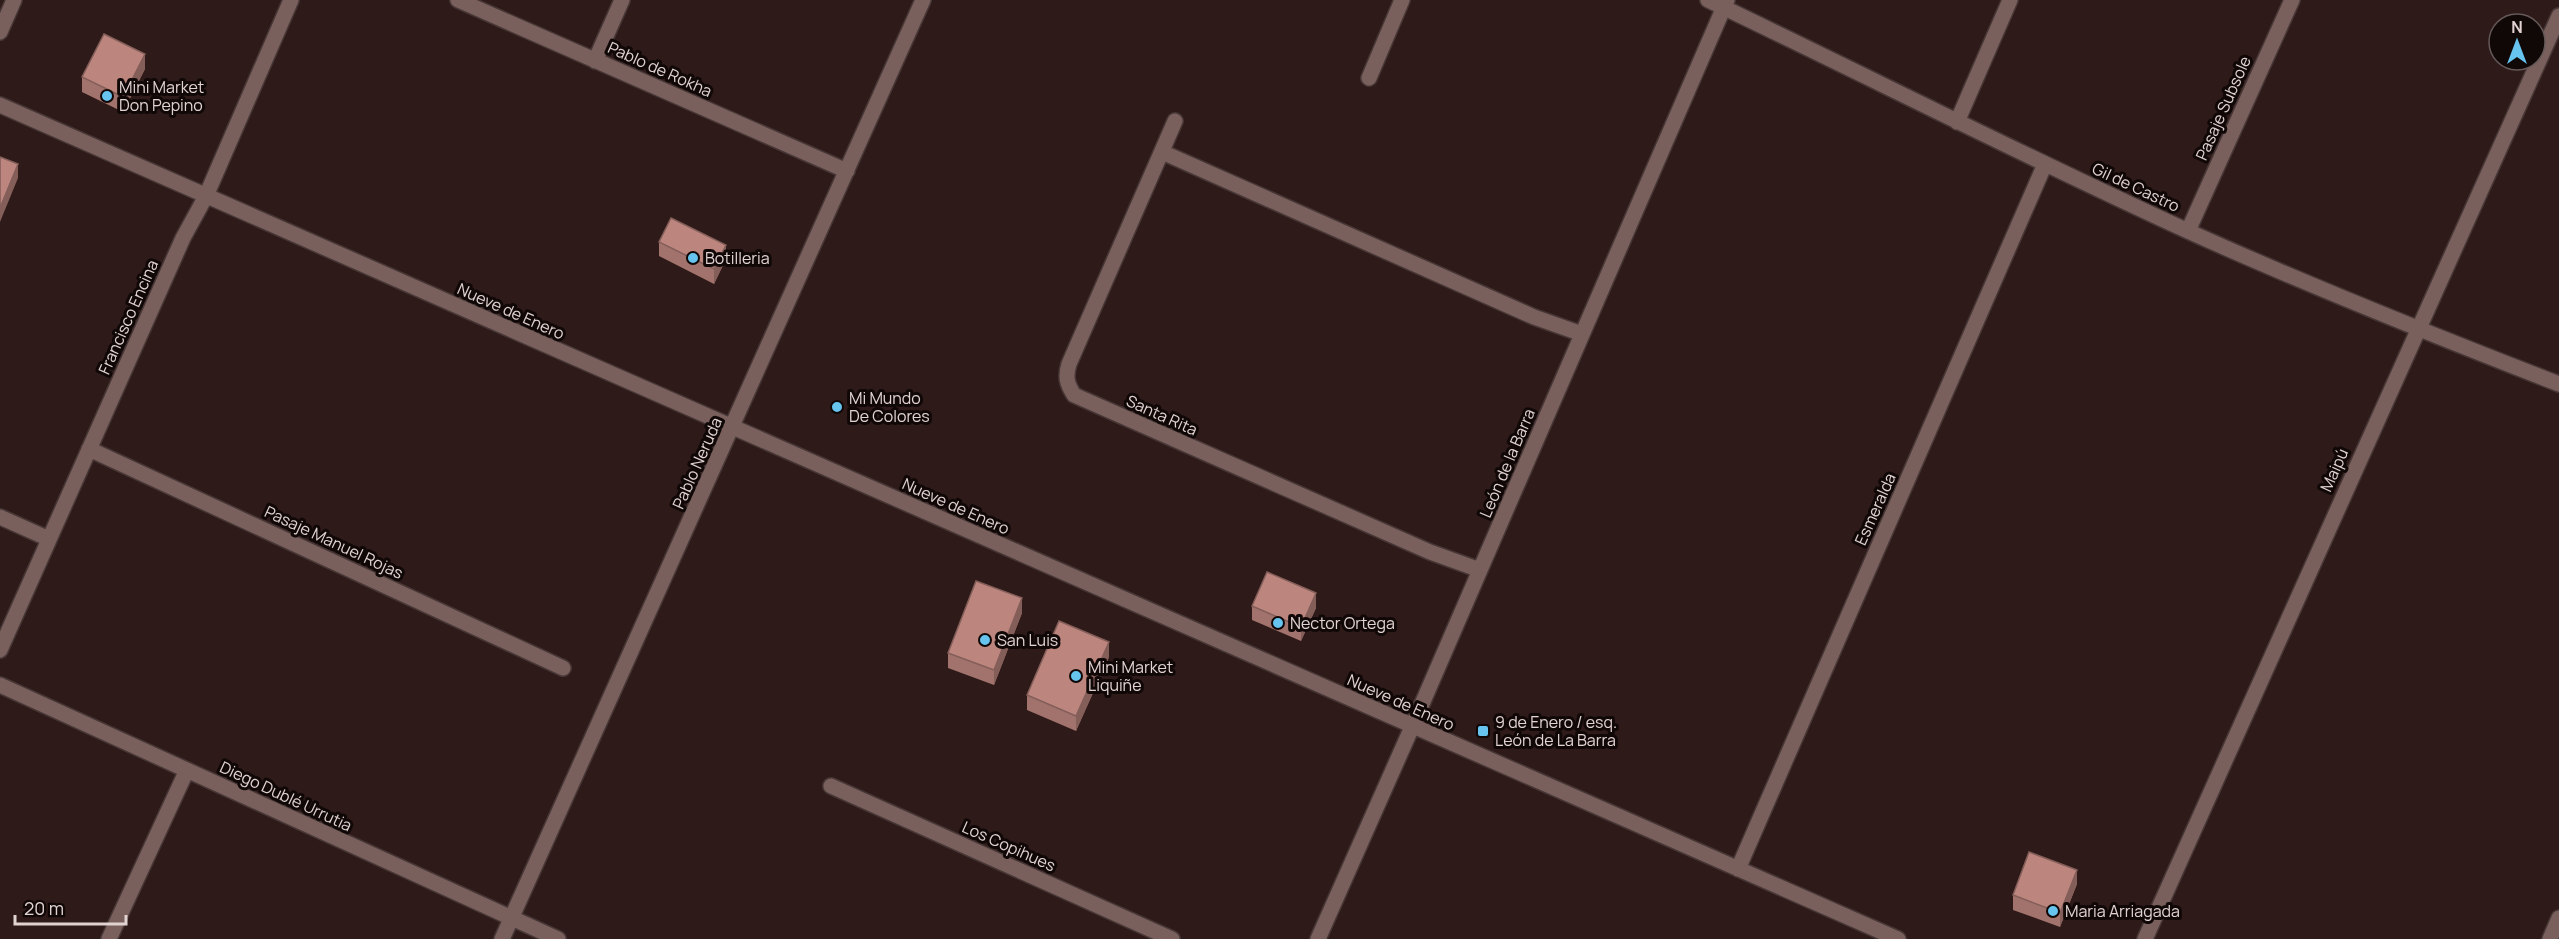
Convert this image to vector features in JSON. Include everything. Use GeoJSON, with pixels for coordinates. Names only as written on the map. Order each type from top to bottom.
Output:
{"type":"FeatureCollection","features":[{"type":"Feature","properties":{"kind":"street"},"geometry":{"type":"LineString","coordinates":[[0,32],[14,0]]}},
{"type":"Feature","properties":{"kind":"street","name":"Francisco Encina"},"geometry":{"type":"LineString","coordinates":[[0,650],[183,238],[206,196],[291,0]]}},
{"type":"Feature","properties":{"kind":"street","name":"Pablo de Rokha"},"geometry":{"type":"LineString","coordinates":[[458,0],[847,171]]}},
{"type":"Feature","properties":{"kind":"street"},"geometry":{"type":"LineString","coordinates":[[595,61],[622,0]]}},
{"type":"Feature","properties":{"kind":"street","name":"Pablo Neruda"},"geometry":{"type":"LineString","coordinates":[[502,939],[923,0]]}},
{"type":"Feature","properties":{"kind":"street"},"geometry":{"type":"LineString","coordinates":[[1369,78],[1402,0]]}},
{"type":"Feature","properties":{"kind":"street","name":"Gil de Castro"},"geometry":{"type":"LineString","coordinates":[[1708,0],[1725,4],[1956,122],[2188,231],[2417,330],[2559,384]]}},
{"type":"Feature","properties":{"kind":"street"},"geometry":{"type":"LineString","coordinates":[[1956,122],[2010,0]]}},
{"type":"Feature","properties":{"kind":"street","name":"Pasaje Subsole"},"geometry":{"type":"LineString","coordinates":[[2188,231],[2292,0]]}},
{"type":"Feature","properties":{"kind":"street","name":"León de la Barra"},"geometry":{"type":"LineString","coordinates":[[1318,939],[1725,4]]}},
{"type":"Feature","properties":{"kind":"street","name":"Maipú"},"geometry":{"type":"LineString","coordinates":[[2145,939],[2559,16]]}},
{"type":"Feature","properties":{"kind":"street","name":"Nueve de Enero"},"geometry":{"type":"LineString","coordinates":[[0,105],[1898,939]]}},
{"type":"Feature","properties":{"kind":"street","name":"Santa Rita"},"geometry":{"type":"LineString","coordinates":[[1175,121],[1069,364],[1066,375],[1068,386],[1074,395],[1430,552],[1480,570]]}},
{"type":"Feature","properties":{"kind":"street"},"geometry":{"type":"LineString","coordinates":[[1162,152],[1534,317],[1582,334]]}},
{"type":"Feature","properties":{"kind":"street","name":"Esmeralda"},"geometry":{"type":"LineString","coordinates":[[1738,869],[2045,164]]}},
{"type":"Feature","properties":{"kind":"street","name":"Pasaje Manuel Rojas"},"geometry":{"type":"LineString","coordinates":[[89,449],[563,668]]}},
{"type":"Feature","properties":{"kind":"street"},"geometry":{"type":"LineString","coordinates":[[0,517],[49,539]]}},
{"type":"Feature","properties":{"kind":"street","name":"Diego Dublé Urrutia"},"geometry":{"type":"LineString","coordinates":[[0,685],[558,939]]}},
{"type":"Feature","properties":{"kind":"street"},"geometry":{"type":"LineString","coordinates":[[109,939],[187,770]]}},
{"type":"Feature","properties":{"kind":"street","name":"Los Copihues"},"geometry":{"type":"LineString","coordinates":[[831,786],[1172,939]]}},
{"type":"Feature","properties":{"kind":"street"},"geometry":{"type":"LineString","coordinates":[[2550,939],[2559,918]]}},
{"type":"Feature","properties":{"kind":"building"},"geometry":{"type":"Polygon","coordinates":[[[104,34],[145,54],[123,97],[82,77],[104,34]]]}},
{"type":"Feature","properties":{"kind":"building"},"geometry":{"type":"Polygon","coordinates":[[[0,157],[18,164],[0,208],[0,157]]]}},
{"type":"Feature","properties":{"kind":"building"},"geometry":{"type":"Polygon","coordinates":[[[671,218],[726,245],[714,269],[659,242],[671,218]]]}},
{"type":"Feature","properties":{"kind":"building"},"geometry":{"type":"Polygon","coordinates":[[[1267,572],[1316,593],[1301,627],[1252,606],[1267,572]]]}},
{"type":"Feature","properties":{"kind":"building","name":"San Luis"},"geometry":{"type":"Polygon","coordinates":[[[976,581],[1022,598],[994,670],[948,653],[976,581]]]}},
{"type":"Feature","properties":{"kind":"building"},"geometry":{"type":"Polygon","coordinates":[[[1059,621],[1109,642],[1076,716],[1027,695],[1059,621]]]}},
{"type":"Feature","properties":{"kind":"building"},"geometry":{"type":"Polygon","coordinates":[[[2029,852],[2077,870],[2060,913],[2013,895],[2029,852]]]}},
{"type":"Feature","properties":{"kind":"place","name":"Mini Market Don Pepino"},"geometry":{"type":"Point","coordinates":[107,96]}},
{"type":"Feature","properties":{"kind":"place","name":"Botilleria"},"geometry":{"type":"Point","coordinates":[693,258]}},
{"type":"Feature","properties":{"kind":"place","name":"Mi Mundo De Colores"},"geometry":{"type":"Point","coordinates":[837,407]}},
{"type":"Feature","properties":{"kind":"place","name":"Nector Ortega"},"geometry":{"type":"Point","coordinates":[1278,623]}},
{"type":"Feature","properties":{"kind":"place","name":"San Luis"},"geometry":{"type":"Point","coordinates":[985,640]}},
{"type":"Feature","properties":{"kind":"place","name":"Mini Market Liquiñe"},"geometry":{"type":"Point","coordinates":[1076,676]}},
{"type":"Feature","properties":{"kind":"place","name":"9 de Enero / esq. León de La Barra"},"geometry":{"type":"Point","coordinates":[1483,731]}},
{"type":"Feature","properties":{"kind":"place","name":"Maria Arriagada"},"geometry":{"type":"Point","coordinates":[2053,911]}}]}
